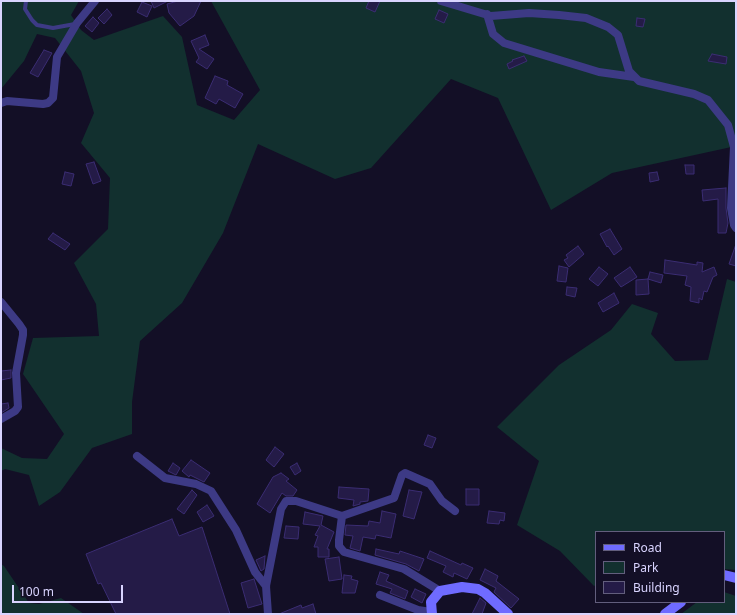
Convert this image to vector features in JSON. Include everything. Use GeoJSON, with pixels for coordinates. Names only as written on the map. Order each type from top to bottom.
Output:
{"type":"FeatureCollection","features":[{"type":"Feature","properties":{"kind":"main road"},"geometry":{"type":"LineString","coordinates":[[725,575],[736,578]]}},
{"type":"Feature","properties":{"kind":"main road"},"geometry":{"type":"LineString","coordinates":[[432,613],[431,602],[440,591],[462,587],[478,589],[493,599],[508,614]]}},
{"type":"Feature","properties":{"kind":"main road"},"geometry":{"type":"LineString","coordinates":[[665,614],[680,603]]}},
{"type":"Feature","properties":{"kind":"street"},"geometry":{"type":"LineString","coordinates":[[1,103],[7,101],[43,104],[48,103],[53,98],[57,57],[77,23],[95,1]]}},
{"type":"Feature","properties":{"kind":"street"},"geometry":{"type":"LineString","coordinates":[[441,1],[496,16],[529,14],[575,17],[608,26],[618,34],[629,71],[639,81],[694,94],[708,100],[728,125],[734,147],[731,208],[734,225],[736,228]]}},
{"type":"Feature","properties":{"kind":"street"},"geometry":{"type":"LineString","coordinates":[[487,14],[493,34],[504,43],[599,72],[634,77]]}},
{"type":"Feature","properties":{"kind":"street"},"geometry":{"type":"LineString","coordinates":[[1,302],[23,330],[23,336],[19,350],[16,373],[18,407],[15,411],[1,418]]}},
{"type":"Feature","properties":{"kind":"street"},"geometry":{"type":"LineString","coordinates":[[137,456],[165,478],[196,484],[211,491],[236,530],[255,572],[266,586]]}},
{"type":"Feature","properties":{"kind":"street"},"geometry":{"type":"LineString","coordinates":[[268,614],[266,586],[281,509],[286,501],[296,501],[342,516],[394,498],[402,475],[405,473],[430,484],[442,501],[455,511]]}},
{"type":"Feature","properties":{"kind":"street"},"geometry":{"type":"LineString","coordinates":[[342,516],[339,546],[344,552],[404,569],[440,591]]}},
{"type":"Feature","properties":{"kind":"street"},"geometry":{"type":"LineString","coordinates":[[380,595],[418,610],[432,613]]}},
{"type":"Feature","properties":{"kind":"lane"},"geometry":{"type":"LineString","coordinates":[[26,1],[25,9],[32,20],[38,25],[53,28],[77,23]]}},
{"type":"Feature","properties":{"kind":"green space"},"geometry":{"type":"Polygon","coordinates":[[[1,1],[79,1],[71,15],[81,30],[94,40],[163,16],[182,37],[197,105],[234,120],[260,90],[211,1],[736,1],[736,146],[612,173],[551,210],[498,98],[451,79],[371,168],[335,179],[258,144],[223,233],[182,303],[140,341],[132,402],[132,434],[92,448],[60,492],[39,506],[29,475],[5,469],[1,471],[1,448],[22,458],[47,459],[64,434],[23,374],[33,338],[99,336],[96,304],[74,263],[108,229],[110,178],[81,143],[94,113],[81,71],[55,38],[37,34],[24,61],[1,89],[1,1]]]}},
{"type":"Feature","properties":{"kind":"green space"},"geometry":{"type":"Polygon","coordinates":[[[727,279],[736,282],[736,570],[725,569],[725,531],[595,531],[594,586],[560,551],[517,525],[539,461],[497,427],[559,365],[611,330],[632,304],[658,313],[651,334],[675,361],[708,360],[727,279]]]}},
{"type":"Feature","properties":{"kind":"green space"},"geometry":{"type":"Polygon","coordinates":[[[1,564],[4,566],[29,603],[39,604],[61,598],[84,614],[1,614],[1,564]]]}},
{"type":"Feature","properties":{"kind":"green space"},"geometry":{"type":"Polygon","coordinates":[[[725,592],[736,596],[736,614],[681,614],[696,603],[725,603],[725,592]]]}},
{"type":"Feature","properties":{"kind":"building"},"geometry":{"type":"Polygon","coordinates":[[[151,1],[168,1],[154,8],[151,1]]]}},
{"type":"Feature","properties":{"kind":"building"},"geometry":{"type":"Polygon","coordinates":[[[178,1],[201,1],[194,16],[180,26],[169,13],[167,4],[178,1]]]}},
{"type":"Feature","properties":{"kind":"building"},"geometry":{"type":"Polygon","coordinates":[[[369,1],[380,1],[375,12],[366,8],[369,1]]]}},
{"type":"Feature","properties":{"kind":"building"},"geometry":{"type":"Polygon","coordinates":[[[142,2],[152,6],[147,17],[137,12],[142,2]]]}},
{"type":"Feature","properties":{"kind":"building"},"geometry":{"type":"Polygon","coordinates":[[[107,9],[112,15],[104,24],[98,18],[107,9]]]}},
{"type":"Feature","properties":{"kind":"building"},"geometry":{"type":"Polygon","coordinates":[[[439,10],[448,14],[444,23],[435,19],[439,10]]]}},
{"type":"Feature","properties":{"kind":"building"},"geometry":{"type":"Polygon","coordinates":[[[93,17],[99,23],[92,32],[85,26],[93,17]]]}},
{"type":"Feature","properties":{"kind":"building"},"geometry":{"type":"Polygon","coordinates":[[[637,18],[645,19],[643,27],[636,26],[637,18]]]}},
{"type":"Feature","properties":{"kind":"building"},"geometry":{"type":"Polygon","coordinates":[[[205,35],[209,45],[199,49],[214,59],[207,69],[196,62],[199,58],[191,41],[205,35]]]}},
{"type":"Feature","properties":{"kind":"building"},"geometry":{"type":"Polygon","coordinates":[[[44,50],[52,53],[38,77],[30,73],[44,50]]]}},
{"type":"Feature","properties":{"kind":"building"},"geometry":{"type":"Polygon","coordinates":[[[712,54],[727,57],[726,64],[708,61],[712,54]]]}},
{"type":"Feature","properties":{"kind":"building"},"geometry":{"type":"Polygon","coordinates":[[[524,56],[527,61],[509,69],[507,64],[513,61],[512,60],[524,56]]]}},
{"type":"Feature","properties":{"kind":"building"},"geometry":{"type":"Polygon","coordinates":[[[215,76],[228,81],[227,85],[243,94],[235,108],[219,99],[216,104],[205,98],[215,76]]]}},
{"type":"Feature","properties":{"kind":"building"},"geometry":{"type":"Polygon","coordinates":[[[94,162],[101,181],[93,184],[86,164],[94,162]]]}},
{"type":"Feature","properties":{"kind":"building"},"geometry":{"type":"Polygon","coordinates":[[[685,165],[694,165],[694,174],[686,174],[685,165]]]}},
{"type":"Feature","properties":{"kind":"building"},"geometry":{"type":"Polygon","coordinates":[[[65,172],[74,174],[71,186],[62,184],[65,172]]]}},
{"type":"Feature","properties":{"kind":"building"},"geometry":{"type":"Polygon","coordinates":[[[657,172],[659,180],[650,182],[649,173],[657,172]]]}},
{"type":"Feature","properties":{"kind":"building"},"geometry":{"type":"Polygon","coordinates":[[[726,188],[728,223],[726,233],[718,233],[718,199],[703,201],[702,190],[726,188]]]}},
{"type":"Feature","properties":{"kind":"building"},"geometry":{"type":"Polygon","coordinates":[[[610,229],[622,249],[614,255],[608,246],[607,247],[600,234],[610,229]]]}},
{"type":"Feature","properties":{"kind":"building"},"geometry":{"type":"Polygon","coordinates":[[[53,233],[70,244],[65,250],[48,239],[53,233]]]}},
{"type":"Feature","properties":{"kind":"building"},"geometry":{"type":"Polygon","coordinates":[[[578,246],[584,254],[569,267],[564,260],[568,258],[566,255],[578,246]]]}},
{"type":"Feature","properties":{"kind":"building"},"geometry":{"type":"Polygon","coordinates":[[[735,247],[736,248],[736,266],[729,264],[735,247]]]}},
{"type":"Feature","properties":{"kind":"building"},"geometry":{"type":"Polygon","coordinates":[[[665,260],[697,265],[697,262],[703,263],[702,272],[714,267],[717,275],[713,277],[707,292],[704,291],[702,300],[699,298],[699,303],[690,301],[691,287],[685,285],[687,276],[664,273],[665,260]]]}},
{"type":"Feature","properties":{"kind":"building"},"geometry":{"type":"Polygon","coordinates":[[[559,266],[568,268],[566,282],[557,281],[559,266]]]}},
{"type":"Feature","properties":{"kind":"building"},"geometry":{"type":"Polygon","coordinates":[[[599,267],[608,274],[598,286],[589,279],[599,267]]]}},
{"type":"Feature","properties":{"kind":"building"},"geometry":{"type":"Polygon","coordinates":[[[630,267],[637,277],[621,287],[614,278],[630,267]]]}},
{"type":"Feature","properties":{"kind":"building"},"geometry":{"type":"Polygon","coordinates":[[[650,272],[663,275],[661,283],[648,279],[650,272]]]}},
{"type":"Feature","properties":{"kind":"building"},"geometry":{"type":"Polygon","coordinates":[[[648,279],[649,294],[636,295],[636,280],[648,279]]]}},
{"type":"Feature","properties":{"kind":"building"},"geometry":{"type":"Polygon","coordinates":[[[567,287],[577,288],[575,297],[566,295],[567,287]]]}},
{"type":"Feature","properties":{"kind":"building"},"geometry":{"type":"Polygon","coordinates":[[[614,293],[619,303],[603,312],[598,303],[614,293]]]}},
{"type":"Feature","properties":{"kind":"building"},"geometry":{"type":"Polygon","coordinates":[[[11,370],[11,378],[1,380],[1,371],[11,370]]]}},
{"type":"Feature","properties":{"kind":"building"},"geometry":{"type":"Polygon","coordinates":[[[8,403],[9,408],[1,413],[1,404],[8,403]]]}},
{"type":"Feature","properties":{"kind":"building"},"geometry":{"type":"Polygon","coordinates":[[[428,435],[436,438],[432,448],[424,445],[428,435]]]}},
{"type":"Feature","properties":{"kind":"building"},"geometry":{"type":"Polygon","coordinates":[[[275,447],[284,454],[274,467],[266,460],[275,447]]]}},
{"type":"Feature","properties":{"kind":"building"},"geometry":{"type":"Polygon","coordinates":[[[191,460],[210,473],[204,482],[190,475],[189,477],[182,471],[191,460]]]}},
{"type":"Feature","properties":{"kind":"building"},"geometry":{"type":"Polygon","coordinates":[[[173,463],[180,468],[176,475],[168,471],[173,463]]]}},
{"type":"Feature","properties":{"kind":"building"},"geometry":{"type":"Polygon","coordinates":[[[297,463],[301,471],[295,475],[290,467],[297,463]]]}},
{"type":"Feature","properties":{"kind":"building"},"geometry":{"type":"Polygon","coordinates":[[[281,473],[289,479],[286,481],[297,490],[293,496],[286,496],[282,493],[270,513],[257,504],[273,477],[281,473]]]}},
{"type":"Feature","properties":{"kind":"building"},"geometry":{"type":"Polygon","coordinates":[[[339,487],[369,489],[368,501],[360,502],[360,504],[353,506],[354,500],[338,498],[339,487]]]}},
{"type":"Feature","properties":{"kind":"building"},"geometry":{"type":"Polygon","coordinates":[[[466,489],[479,489],[479,505],[466,505],[466,489]]]}},
{"type":"Feature","properties":{"kind":"building"},"geometry":{"type":"Polygon","coordinates":[[[192,490],[197,495],[184,514],[177,509],[192,490]]]}},
{"type":"Feature","properties":{"kind":"building"},"geometry":{"type":"Polygon","coordinates":[[[409,490],[422,492],[414,519],[403,516],[409,490]]]}},
{"type":"Feature","properties":{"kind":"building"},"geometry":{"type":"Polygon","coordinates":[[[207,505],[214,516],[203,522],[197,512],[207,505]]]}},
{"type":"Feature","properties":{"kind":"building"},"geometry":{"type":"Polygon","coordinates":[[[382,511],[396,514],[391,538],[376,535],[375,539],[363,537],[360,551],[350,548],[353,536],[345,535],[346,525],[368,526],[369,521],[380,523],[382,511]]]}},
{"type":"Feature","properties":{"kind":"building"},"geometry":{"type":"Polygon","coordinates":[[[489,511],[505,513],[504,521],[500,520],[499,524],[487,523],[489,511]]]}},
{"type":"Feature","properties":{"kind":"building"},"geometry":{"type":"Polygon","coordinates":[[[305,512],[323,516],[321,525],[334,532],[327,549],[329,549],[329,557],[318,557],[318,547],[314,547],[318,536],[315,535],[320,526],[303,524],[305,512]]]}},
{"type":"Feature","properties":{"kind":"building"},"geometry":{"type":"Polygon","coordinates":[[[172,519],[179,536],[202,527],[230,614],[116,614],[101,583],[98,584],[86,554],[172,519]]]}},
{"type":"Feature","properties":{"kind":"building"},"geometry":{"type":"Polygon","coordinates":[[[286,526],[299,527],[298,539],[284,538],[286,526]]]}},
{"type":"Feature","properties":{"kind":"building"},"geometry":{"type":"Polygon","coordinates":[[[376,549],[399,554],[400,551],[424,559],[419,571],[406,564],[375,555],[376,549]]]}},
{"type":"Feature","properties":{"kind":"building"},"geometry":{"type":"Polygon","coordinates":[[[430,551],[461,565],[462,563],[473,568],[467,579],[454,573],[453,577],[443,572],[446,566],[427,558],[430,551]]]}},
{"type":"Feature","properties":{"kind":"building"},"geometry":{"type":"Polygon","coordinates":[[[265,556],[264,569],[261,571],[256,560],[265,556]]]}},
{"type":"Feature","properties":{"kind":"building"},"geometry":{"type":"Polygon","coordinates":[[[339,557],[342,579],[329,581],[325,559],[339,557]]]}},
{"type":"Feature","properties":{"kind":"building"},"geometry":{"type":"Polygon","coordinates":[[[485,569],[498,576],[496,581],[519,599],[511,608],[494,592],[496,588],[480,580],[485,569]]]}},
{"type":"Feature","properties":{"kind":"building"},"geometry":{"type":"Polygon","coordinates":[[[380,572],[389,575],[386,581],[408,591],[405,599],[390,593],[392,589],[376,584],[380,572]]]}},
{"type":"Feature","properties":{"kind":"building"},"geometry":{"type":"Polygon","coordinates":[[[344,575],[352,576],[351,579],[358,581],[355,593],[342,593],[344,575]]]}},
{"type":"Feature","properties":{"kind":"building"},"geometry":{"type":"Polygon","coordinates":[[[254,579],[262,604],[248,608],[241,583],[254,579]]]}},
{"type":"Feature","properties":{"kind":"building"},"geometry":{"type":"Polygon","coordinates":[[[415,589],[426,594],[422,603],[411,597],[415,589]]]}},
{"type":"Feature","properties":{"kind":"building"},"geometry":{"type":"Polygon","coordinates":[[[480,598],[486,603],[482,614],[472,614],[480,598]]]}},
{"type":"Feature","properties":{"kind":"building"},"geometry":{"type":"Polygon","coordinates":[[[313,604],[316,614],[279,614],[301,605],[302,608],[313,604]]]}}]}
